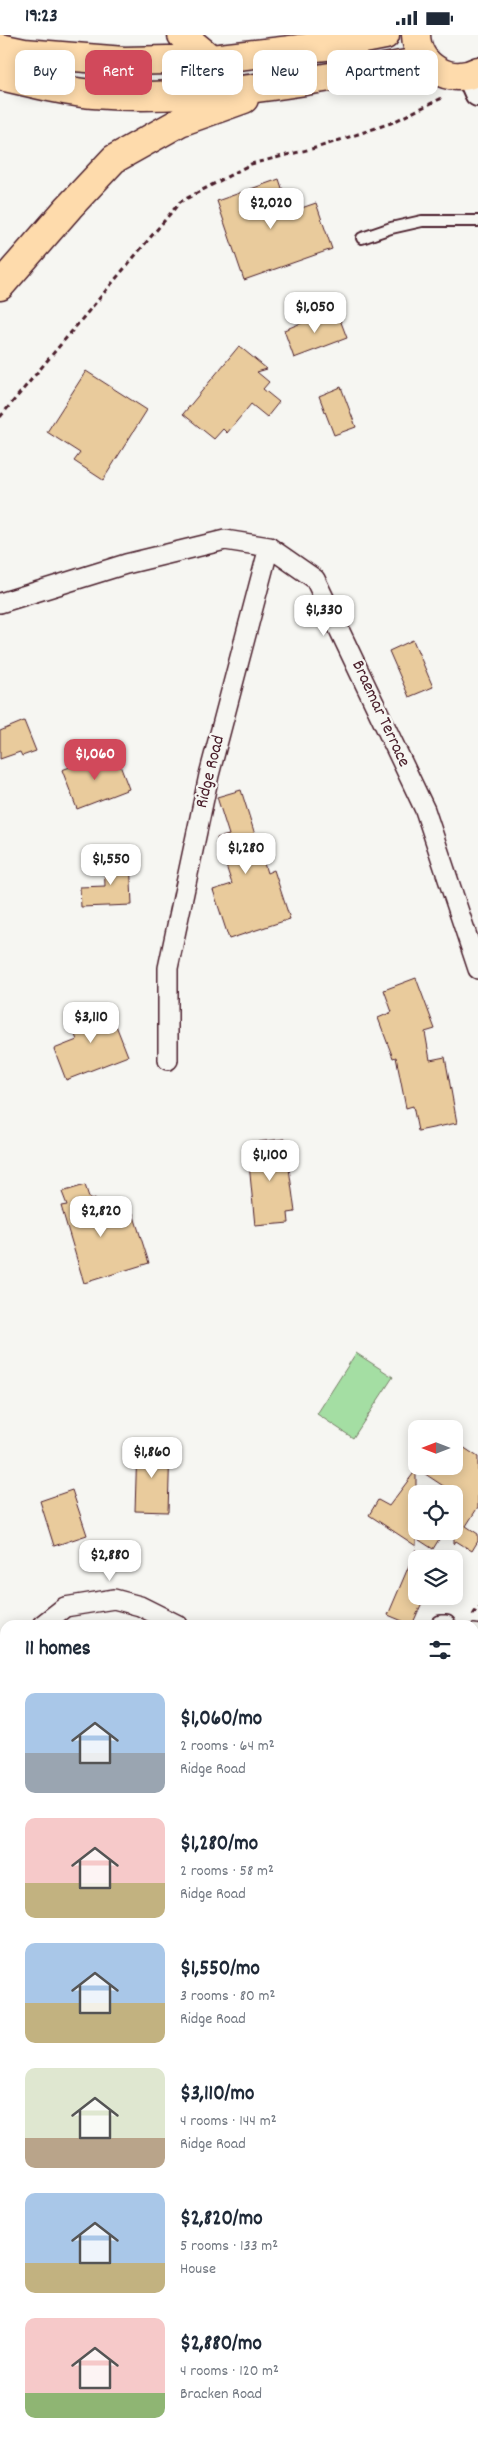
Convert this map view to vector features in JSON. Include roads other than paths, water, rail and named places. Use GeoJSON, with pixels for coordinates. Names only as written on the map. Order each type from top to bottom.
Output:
{"type":"FeatureCollection","features":[{"type":"Feature","properties":{"kind":"main road"},"geometry":{"type":"LineString","coordinates":[[182,35],[200,50]]}},
{"type":"Feature","properties":{"kind":"main road"},"geometry":{"type":"LineString","coordinates":[[243,55],[334,45],[385,35]]}},
{"type":"Feature","properties":{"kind":"main road"},"geometry":{"type":"LineString","coordinates":[[416,35],[418,50]]}},
{"type":"Feature","properties":{"kind":"main road"},"geometry":{"type":"LineString","coordinates":[[0,48],[24,53],[124,61],[162,60]]}},
{"type":"Feature","properties":{"kind":"main road"},"geometry":{"type":"LineString","coordinates":[[438,71],[446,75],[475,80]]}},
{"type":"Feature","properties":{"kind":"main road"},"geometry":{"type":"LineString","coordinates":[[0,76],[92,94],[180,96],[253,88]]}},
{"type":"Feature","properties":{"kind":"main road"},"geometry":{"type":"LineString","coordinates":[[0,286],[68,207],[114,159],[180,122],[255,95]]}},
{"type":"Feature","properties":{"kind":"street","name":"Braemar Terrace"},"geometry":{"type":"LineString","coordinates":[[0,603],[126,564],[224,540],[269,547],[315,579],[425,810],[478,969]]}},
{"type":"Feature","properties":{"kind":"street","name":"Ridge Road"},"geometry":{"type":"LineString","coordinates":[[168,1060],[168,969],[209,775],[269,547]]}},
{"type":"Feature","properties":{"kind":"street"},"geometry":{"type":"LineString","coordinates":[[48,1620],[65,1607],[114,1599],[140,1606],[168,1620]]}},
{"type":"Feature","properties":{"kind":"lane"},"geometry":{"type":"LineString","coordinates":[[362,237],[422,221],[478,221]]}}]}
